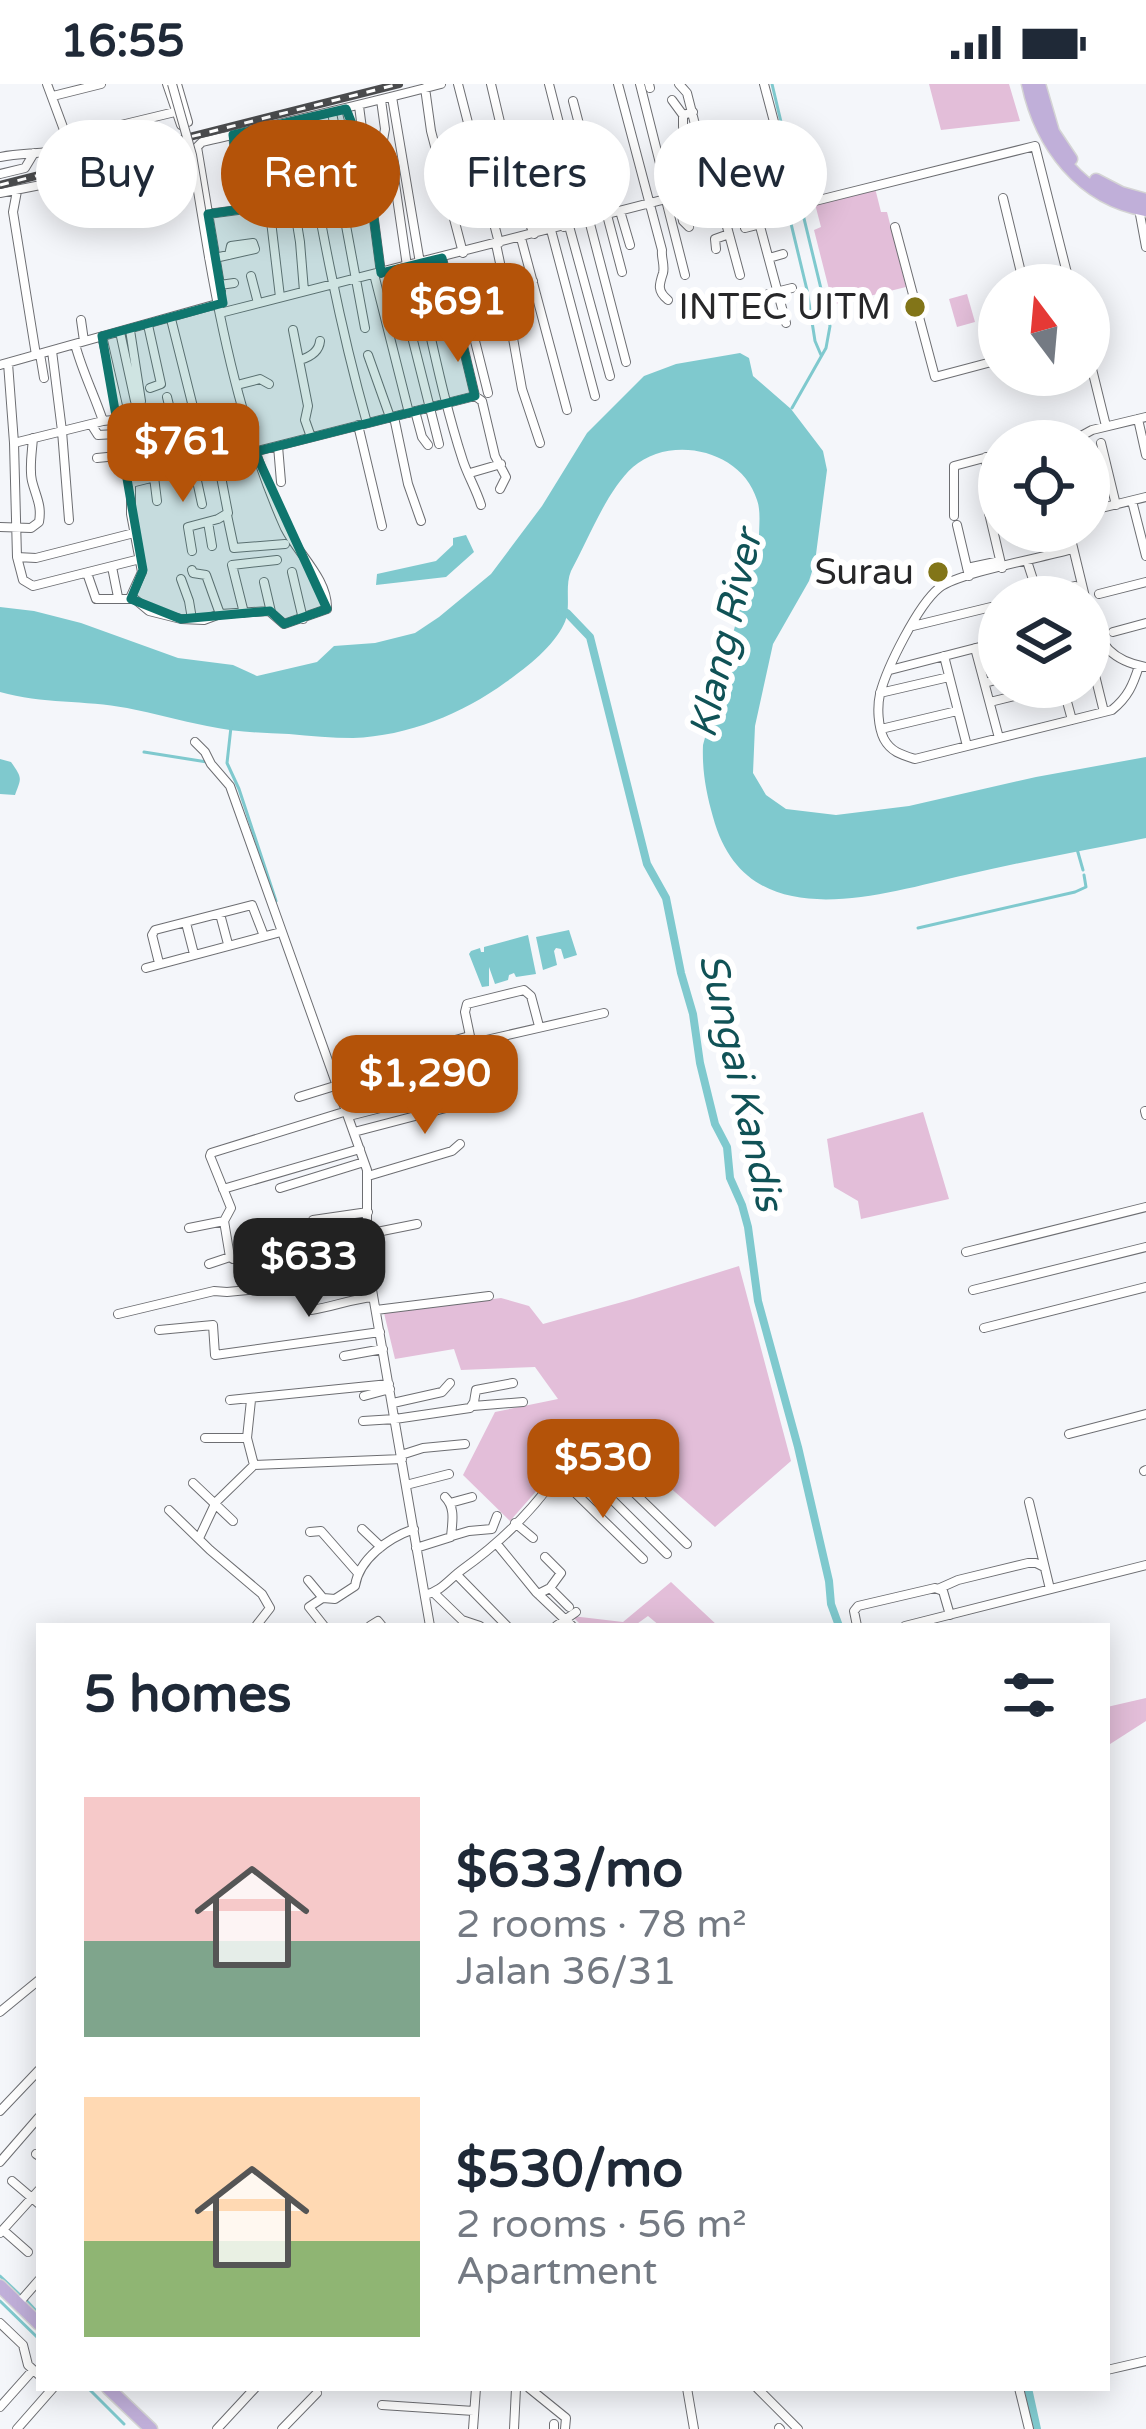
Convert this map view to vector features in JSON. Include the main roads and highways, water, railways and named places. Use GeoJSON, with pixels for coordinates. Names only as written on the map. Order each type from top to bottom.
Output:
{"type":"FeatureCollection","features":[{"type":"Feature","properties":{"kind":"main road"},"geometry":{"type":"LineString","coordinates":[[1025,84],[1074,161],[1139,208]]}},
{"type":"Feature","properties":{"kind":"main road"},"geometry":{"type":"LineString","coordinates":[[1038,107],[1039,84]]}},
{"type":"Feature","properties":{"kind":"main road"},"geometry":{"type":"LineString","coordinates":[[0,2286],[36,2321]]}},
{"type":"Feature","properties":{"kind":"main road"},"geometry":{"type":"LineString","coordinates":[[110,2391],[147,2429]]}},
{"type":"Feature","properties":{"kind":"main road"},"geometry":{"type":"LineString","coordinates":[[110,2391],[147,2429]]}},
{"type":"Feature","properties":{"kind":"water"},"geometry":{"type":"Polygon","coordinates":[[[740,353],[749,358],[753,376],[791,409],[823,451],[827,470],[815,562],[773,644],[755,726],[753,773],[766,795],[786,809],[836,815],[909,806],[1146,757],[1146,838],[855,898],[784,894],[754,880],[730,855],[713,817],[703,745],[759,537],[759,509],[749,483],[737,469],[704,452],[666,451],[633,467],[615,489],[571,571],[566,618],[559,633],[489,694],[434,721],[353,738],[258,733],[137,710],[0,692],[0,607],[81,623],[178,658],[233,665],[257,676],[317,662],[334,646],[415,633],[491,574],[542,506],[587,433],[644,376],[676,364],[740,353]]]}},
{"type":"Feature","properties":{"kind":"water"},"geometry":{"type":"Polygon","coordinates":[[[466,535],[474,552],[446,577],[376,585],[377,574],[436,561],[453,545],[453,538],[466,535]]]}},
{"type":"Feature","properties":{"kind":"water"},"geometry":{"type":"Polygon","coordinates":[[[0,759],[11,762],[19,775],[15,795],[0,794],[0,759]]]}},
{"type":"Feature","properties":{"kind":"water"},"geometry":{"type":"Polygon","coordinates":[[[569,930],[577,955],[564,959],[556,948],[557,965],[543,970],[536,937],[569,930]]]}},
{"type":"Feature","properties":{"kind":"water"},"geometry":{"type":"Polygon","coordinates":[[[528,935],[536,974],[516,977],[514,973],[495,984],[489,967],[489,986],[482,987],[471,951],[480,948],[484,952],[484,947],[528,935]]]}},
{"type":"Feature","properties":{"kind":"waterway"},"geometry":{"type":"LineString","coordinates":[[772,84],[781,120]]}},
{"type":"Feature","properties":{"kind":"waterway"},"geometry":{"type":"LineString","coordinates":[[792,228],[821,355]]}},
{"type":"Feature","properties":{"kind":"waterway"},"geometry":{"type":"LineString","coordinates":[[792,408],[826,348],[830,326],[806,228]]}},
{"type":"Feature","properties":{"kind":"waterway","name":"Sungai Kandis"},"geometry":{"type":"LineString","coordinates":[[560,612],[567,613],[590,637],[647,864],[666,898],[700,1063],[748,1227],[758,1301],[798,1447],[838,1623]]}},
{"type":"Feature","properties":{"kind":"waterway"},"geometry":{"type":"LineString","coordinates":[[231,727],[227,763],[276,901]]}},
{"type":"Feature","properties":{"kind":"waterway"},"geometry":{"type":"LineString","coordinates":[[144,752],[207,762]]}},
{"type":"Feature","properties":{"kind":"waterway"},"geometry":{"type":"LineString","coordinates":[[1077,849],[1083,870]]}},
{"type":"Feature","properties":{"kind":"waterway"},"geometry":{"type":"LineString","coordinates":[[918,928],[1075,892],[1086,887],[1084,875]]}},
{"type":"Feature","properties":{"kind":"waterway"},"geometry":{"type":"LineString","coordinates":[[0,2276],[20,2295]]}},
{"type":"Feature","properties":{"kind":"waterway"},"geometry":{"type":"LineString","coordinates":[[26,2300],[36,2311]]}},
{"type":"Feature","properties":{"kind":"waterway"},"geometry":{"type":"LineString","coordinates":[[0,2301],[36,2336]]}},
{"type":"Feature","properties":{"kind":"waterway"},"geometry":{"type":"LineString","coordinates":[[91,2391],[124,2424]]}},
{"type":"Feature","properties":{"kind":"waterway","name":"Sungai Kandis"},"geometry":{"type":"LineString","coordinates":[[1029,2391],[1037,2429]]}},
{"type":"Feature","properties":{"kind":"railway"},"geometry":{"type":"LineString","coordinates":[[0,185],[399,84]]}},
{"type":"Feature","properties":{"kind":"place","name":"INTEC UITM"},"geometry":{"type":"Point","coordinates":[915,307]}},
{"type":"Feature","properties":{"kind":"place","name":"Surau"},"geometry":{"type":"Point","coordinates":[938,572]}},
{"type":"Feature","properties":{"kind":"water label","name":"Klang River"},"geometry":{"type":"Point","coordinates":[726,634]}}]}
